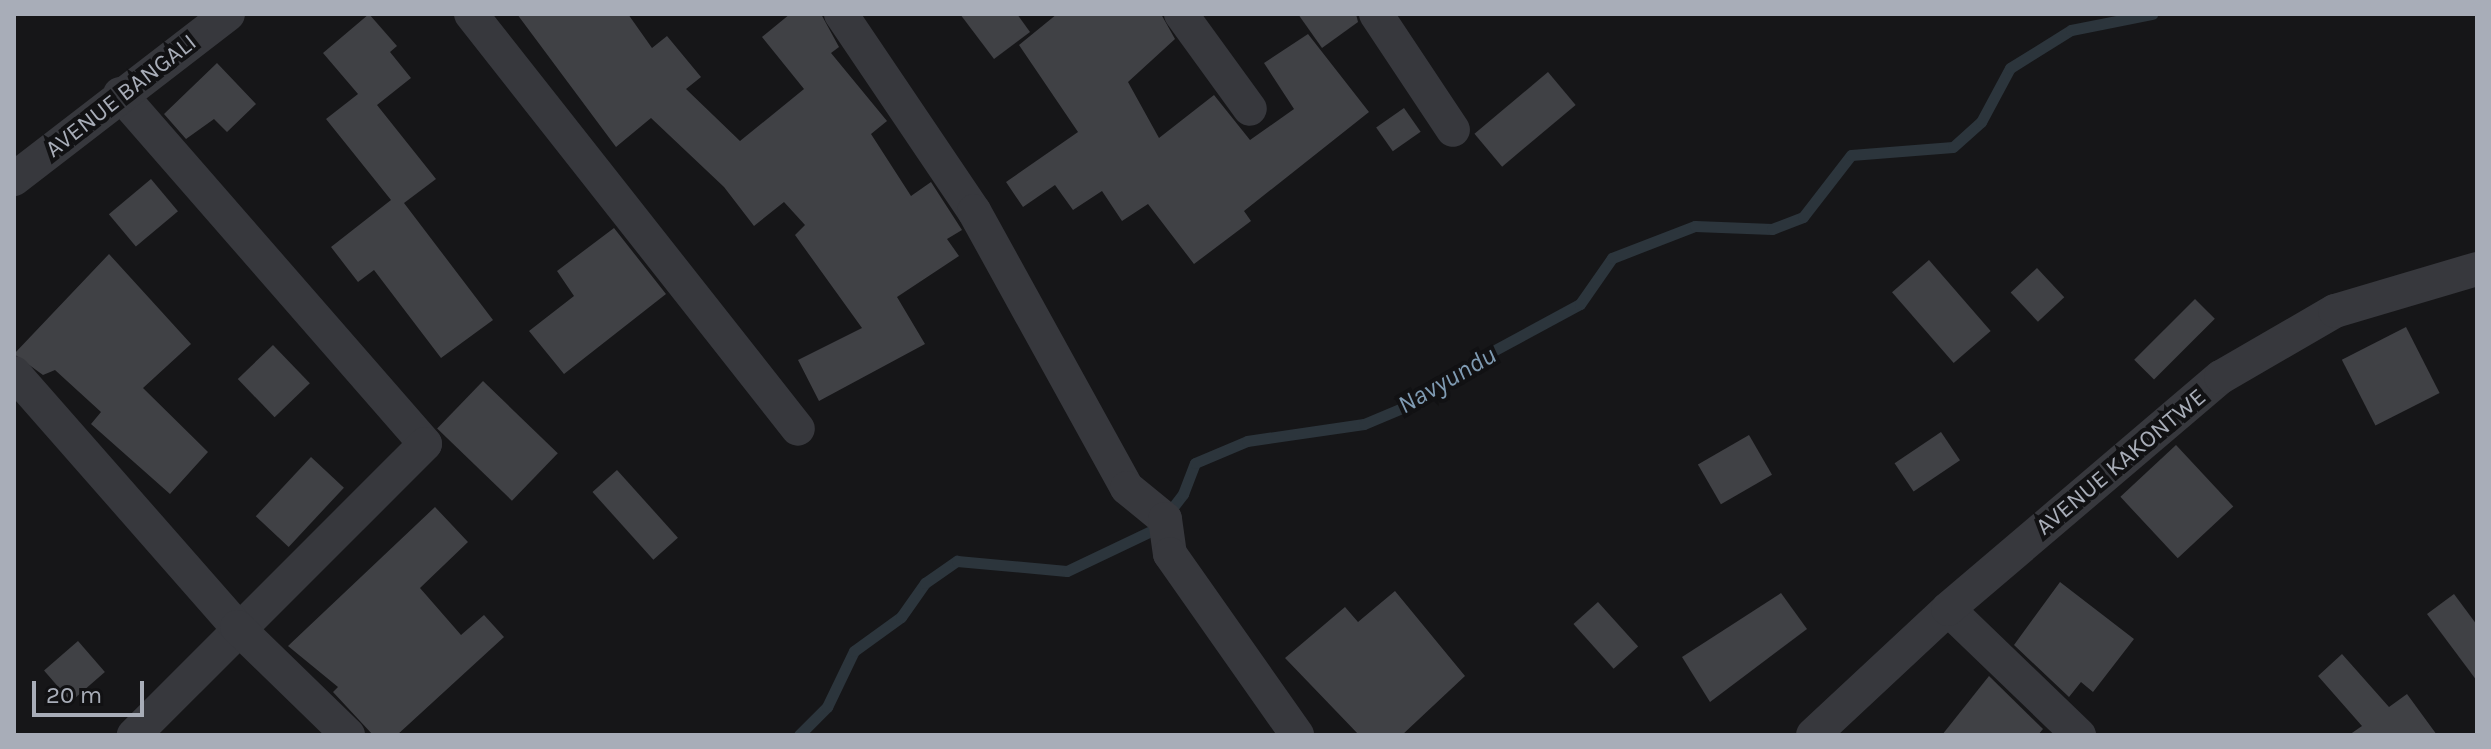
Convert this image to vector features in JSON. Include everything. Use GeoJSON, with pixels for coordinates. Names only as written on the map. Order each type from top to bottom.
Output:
{"type":"FeatureCollection","features":[{"type":"Feature","properties":{"kind":"street","name":"AVENUE BANGALI"},"geometry":{"type":"LineString","coordinates":[[14,179],[120,94],[228,14]]}},
{"type":"Feature","properties":{"kind":"street"},"geometry":{"type":"LineString","coordinates":[[471,14],[798,429]]}},
{"type":"Feature","properties":{"kind":"street"},"geometry":{"type":"LineString","coordinates":[[841,14],[974,211],[1127,488],[1165,519],[1170,554],[1297,735]]}},
{"type":"Feature","properties":{"kind":"street"},"geometry":{"type":"LineString","coordinates":[[1181,14],[1250,109]]}},
{"type":"Feature","properties":{"kind":"street"},"geometry":{"type":"LineString","coordinates":[[1376,14],[1453,130]]}},
{"type":"Feature","properties":{"kind":"street"},"geometry":{"type":"LineString","coordinates":[[120,94],[425,444],[237,627],[134,735]]}},
{"type":"Feature","properties":{"kind":"street","name":"AVENUE KAKONTWE"},"geometry":{"type":"LineString","coordinates":[[1813,735],[1948,609],[2221,377],[2335,311],[2477,269]]}},
{"type":"Feature","properties":{"kind":"street"},"geometry":{"type":"LineString","coordinates":[[14,373],[237,627],[348,735]]}},
{"type":"Feature","properties":{"kind":"street"},"geometry":{"type":"LineString","coordinates":[[1948,609],[2079,735]]}},
{"type":"Feature","properties":{"kind":"building"},"geometry":{"type":"Polygon","coordinates":[[[369,14],[397,46],[390,52],[411,78],[377,105],[436,179],[404,203],[493,320],[441,358],[374,270],[358,282],[331,247],[391,200],[326,119],[358,94],[323,53],[369,14]]]}},
{"type":"Feature","properties":{"kind":"building"},"geometry":{"type":"Polygon","coordinates":[[[517,14],[628,14],[652,48],[667,36],[701,77],[686,89],[740,141],[804,89],[762,37],[790,14],[821,14],[839,47],[831,53],[887,121],[871,134],[911,196],[931,182],[962,230],[947,239],[959,256],[897,297],[925,344],[819,401],[798,360],[862,328],[795,235],[805,225],[784,202],[754,226],[724,187],[651,118],[616,147],[517,14]]]}},
{"type":"Feature","properties":{"kind":"building"},"geometry":{"type":"Polygon","coordinates":[[[960,14],[1017,14],[1030,32],[994,59],[960,14]]]}},
{"type":"Feature","properties":{"kind":"building"},"geometry":{"type":"Polygon","coordinates":[[[1057,14],[1161,14],[1175,39],[1128,82],[1159,138],[1214,95],[1250,140],[1294,109],[1264,63],[1308,34],[1369,112],[1244,211],[1251,221],[1194,264],[1148,204],[1122,221],[1102,191],[1073,210],[1055,185],[1023,207],[1006,182],[1078,132],[1019,45],[1057,14]]]}},
{"type":"Feature","properties":{"kind":"building"},"geometry":{"type":"Polygon","coordinates":[[[1298,14],[1356,14],[1358,22],[1322,48],[1298,14]]]}},
{"type":"Feature","properties":{"kind":"building"},"geometry":{"type":"Polygon","coordinates":[[[217,63],[256,104],[227,132],[214,119],[186,139],[164,114],[217,63]]]}},
{"type":"Feature","properties":{"kind":"building"},"geometry":{"type":"Polygon","coordinates":[[[1548,72],[1576,105],[1502,167],[1474,134],[1548,72]]]}},
{"type":"Feature","properties":{"kind":"building"},"geometry":{"type":"Polygon","coordinates":[[[1404,108],[1421,132],[1393,151],[1376,128],[1404,108]]]}},
{"type":"Feature","properties":{"kind":"building"},"geometry":{"type":"Polygon","coordinates":[[[151,179],[178,211],[136,247],[109,214],[151,179]]]}},
{"type":"Feature","properties":{"kind":"building"},"geometry":{"type":"Polygon","coordinates":[[[614,228],[666,294],[564,374],[529,331],[574,296],[557,271],[614,228]]]}},
{"type":"Feature","properties":{"kind":"building"},"geometry":{"type":"Polygon","coordinates":[[[109,254],[191,344],[143,388],[208,452],[170,494],[91,424],[101,412],[55,370],[43,375],[14,354],[109,254]]]}},
{"type":"Feature","properties":{"kind":"building"},"geometry":{"type":"Polygon","coordinates":[[[1929,260],[1991,331],[1954,363],[1892,292],[1929,260]]]}},
{"type":"Feature","properties":{"kind":"building"},"geometry":{"type":"Polygon","coordinates":[[[2037,268],[2064,297],[2038,322],[2011,293],[2037,268]]]}},
{"type":"Feature","properties":{"kind":"building"},"geometry":{"type":"Polygon","coordinates":[[[2195,299],[2215,319],[2154,380],[2134,360],[2195,299]]]}},
{"type":"Feature","properties":{"kind":"building"},"geometry":{"type":"Polygon","coordinates":[[[2406,327],[2440,393],[2375,426],[2342,360],[2406,327]]]}},
{"type":"Feature","properties":{"kind":"building"},"geometry":{"type":"Polygon","coordinates":[[[273,345],[310,383],[275,417],[238,379],[273,345]]]}},
{"type":"Feature","properties":{"kind":"building"},"geometry":{"type":"Polygon","coordinates":[[[483,381],[558,453],[512,501],[437,428],[483,381]]]}},
{"type":"Feature","properties":{"kind":"building"},"geometry":{"type":"Polygon","coordinates":[[[1941,432],[1960,460],[1914,492],[1895,463],[1941,432]]]}},
{"type":"Feature","properties":{"kind":"building"},"geometry":{"type":"Polygon","coordinates":[[[1749,435],[1772,475],[1721,504],[1698,464],[1749,435]]]}},
{"type":"Feature","properties":{"kind":"building"},"geometry":{"type":"Polygon","coordinates":[[[2176,445],[2233,506],[2178,558],[2120,497],[2176,445]]]}},
{"type":"Feature","properties":{"kind":"building"},"geometry":{"type":"Polygon","coordinates":[[[311,457],[344,488],[289,547],[256,516],[311,457]]]}},
{"type":"Feature","properties":{"kind":"building"},"geometry":{"type":"Polygon","coordinates":[[[617,470],[678,538],[653,560],[592,492],[617,470]]]}},
{"type":"Feature","properties":{"kind":"building"},"geometry":{"type":"Polygon","coordinates":[[[435,507],[468,542],[420,588],[461,635],[484,615],[504,637],[397,735],[373,735],[333,692],[338,687],[288,646],[435,507]]]}},
{"type":"Feature","properties":{"kind":"building"},"geometry":{"type":"Polygon","coordinates":[[[2060,582],[2134,639],[2093,692],[2081,682],[2069,697],[2014,645],[2060,582]]]}},
{"type":"Feature","properties":{"kind":"building"},"geometry":{"type":"Polygon","coordinates":[[[1395,591],[1465,676],[1402,735],[1359,735],[1285,658],[1345,607],[1358,622],[1395,591]]]}},
{"type":"Feature","properties":{"kind":"building"},"geometry":{"type":"Polygon","coordinates":[[[1781,593],[1807,629],[1710,702],[1682,657],[1781,593]]]}},
{"type":"Feature","properties":{"kind":"building"},"geometry":{"type":"Polygon","coordinates":[[[2454,594],[2477,625],[2477,681],[2427,614],[2454,594]]]}},
{"type":"Feature","properties":{"kind":"building"},"geometry":{"type":"Polygon","coordinates":[[[1598,602],[1638,647],[1614,669],[1573,624],[1598,602]]]}},
{"type":"Feature","properties":{"kind":"building"},"geometry":{"type":"Polygon","coordinates":[[[78,641],[105,672],[71,701],[44,671],[78,641]]]}},
{"type":"Feature","properties":{"kind":"building"},"geometry":{"type":"Polygon","coordinates":[[[2342,654],[2389,707],[2407,694],[2437,735],[2349,735],[2362,726],[2318,676],[2342,654]]]}},
{"type":"Feature","properties":{"kind":"building"},"geometry":{"type":"Polygon","coordinates":[[[1989,676],[2043,729],[2038,735],[1942,735],[1989,676]]]}},
{"type":"Feature","properties":{"kind":"waterway","name":"Navyundu"},"geometry":{"type":"LineString","coordinates":[[799,735],[827,707],[854,651],[901,617],[925,583],[957,561],[1067,571],[1157,528],[1183,494],[1195,463],[1247,441],[1364,424],[1421,400],[1482,357],[1580,304],[1612,258],[1695,226],[1772,229],[1803,217],[1851,155],[1953,147],[1981,122],[2010,68],[2071,30],[2152,14]]}}]}
